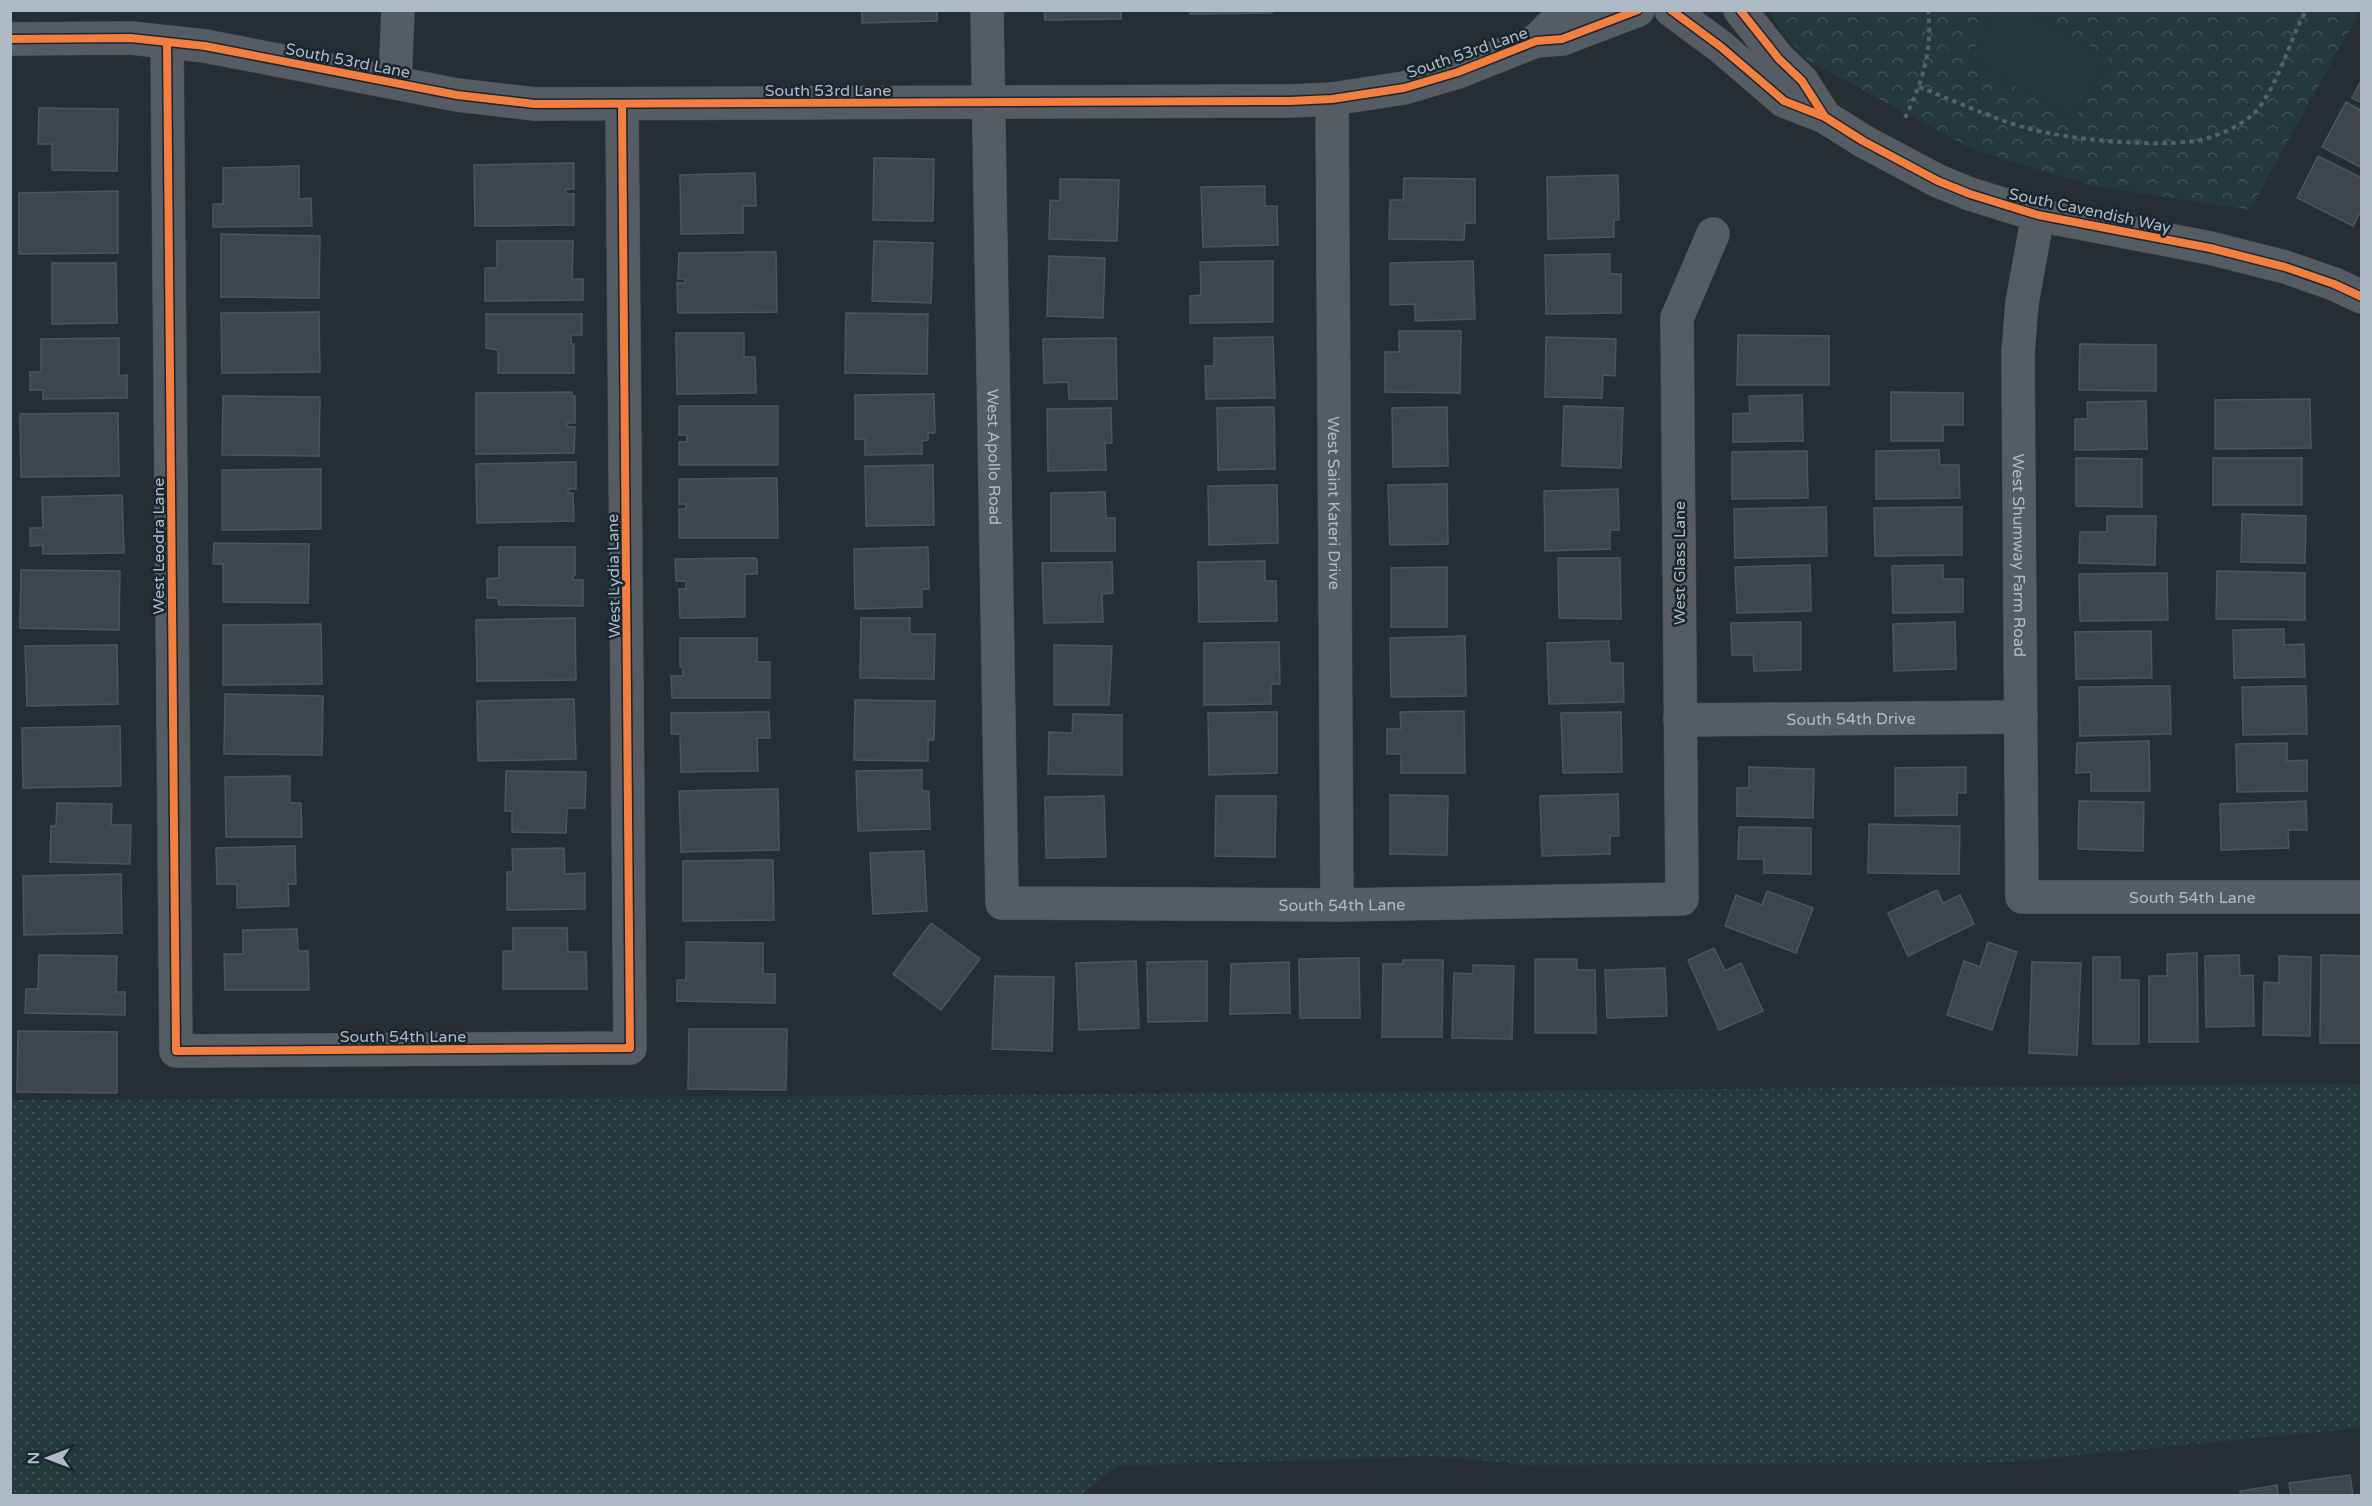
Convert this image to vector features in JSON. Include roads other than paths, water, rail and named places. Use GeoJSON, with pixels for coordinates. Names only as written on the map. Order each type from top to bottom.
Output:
{"type":"FeatureCollection","features":[{"type":"Feature","properties":{"kind":"street"},"geometry":{"type":"LineString","coordinates":[[395,83],[398,10]]}},
{"type":"Feature","properties":{"kind":"street","name":"West Apollo Road"},"geometry":{"type":"LineString","coordinates":[[987,10],[1002,903]]}},
{"type":"Feature","properties":{"kind":"street","name":"South 53rd Lane"},"geometry":{"type":"LineString","coordinates":[[1536,41],[1567,10]]}},
{"type":"Feature","properties":{"kind":"street","name":"South 53rd Lane"},"geometry":{"type":"LineString","coordinates":[[10,39],[130,38],[205,46],[395,83],[492,100],[535,104],[1290,101],[1332,99],[1404,88],[1458,72],[1536,41],[1562,39],[1638,10]]}},
{"type":"Feature","properties":{"kind":"street","name":"South Cavendish Way"},"geometry":{"type":"LineString","coordinates":[[1671,10],[1721,46],[1784,101],[1825,117],[1863,141],[1938,181],[1970,194],[2038,215],[2246,257],[2334,284],[2361,297]]}},
{"type":"Feature","properties":{"kind":"street","name":"South Cavendish Way"},"geometry":{"type":"LineString","coordinates":[[1740,10],[1772,52],[1802,81],[1825,117]]}},
{"type":"Feature","properties":{"kind":"street","name":"West Leodra Lane"},"geometry":{"type":"LineString","coordinates":[[167,42],[176,1051]]}},
{"type":"Feature","properties":{"kind":"street","name":"West Saint Kateri Drive"},"geometry":{"type":"LineString","coordinates":[[1332,99],[1337,905]]}},
{"type":"Feature","properties":{"kind":"street","name":"West Lydia Lane"},"geometry":{"type":"LineString","coordinates":[[622,104],[630,1048]]}},
{"type":"Feature","properties":{"kind":"street","name":"West Shumway Farm Road"},"geometry":{"type":"LineString","coordinates":[[2022,897],[2018,353],[2022,303],[2038,215]]}},
{"type":"Feature","properties":{"kind":"street","name":"West Glass Lane"},"geometry":{"type":"LineString","coordinates":[[1682,899],[1677,318],[1713,234]]}},
{"type":"Feature","properties":{"kind":"street","name":"South 54th Drive"},"geometry":{"type":"LineString","coordinates":[[1680,720],[2021,717]]}},
{"type":"Feature","properties":{"kind":"street","name":"South 54th Lane"},"geometry":{"type":"LineString","coordinates":[[2022,897],[2361,897]]}},
{"type":"Feature","properties":{"kind":"street","name":"South 54th Lane"},"geometry":{"type":"LineString","coordinates":[[1002,903],[1337,905],[1682,899]]}},
{"type":"Feature","properties":{"kind":"street","name":"South 54th Lane"},"geometry":{"type":"LineString","coordinates":[[176,1051],[630,1048]]}}]}
